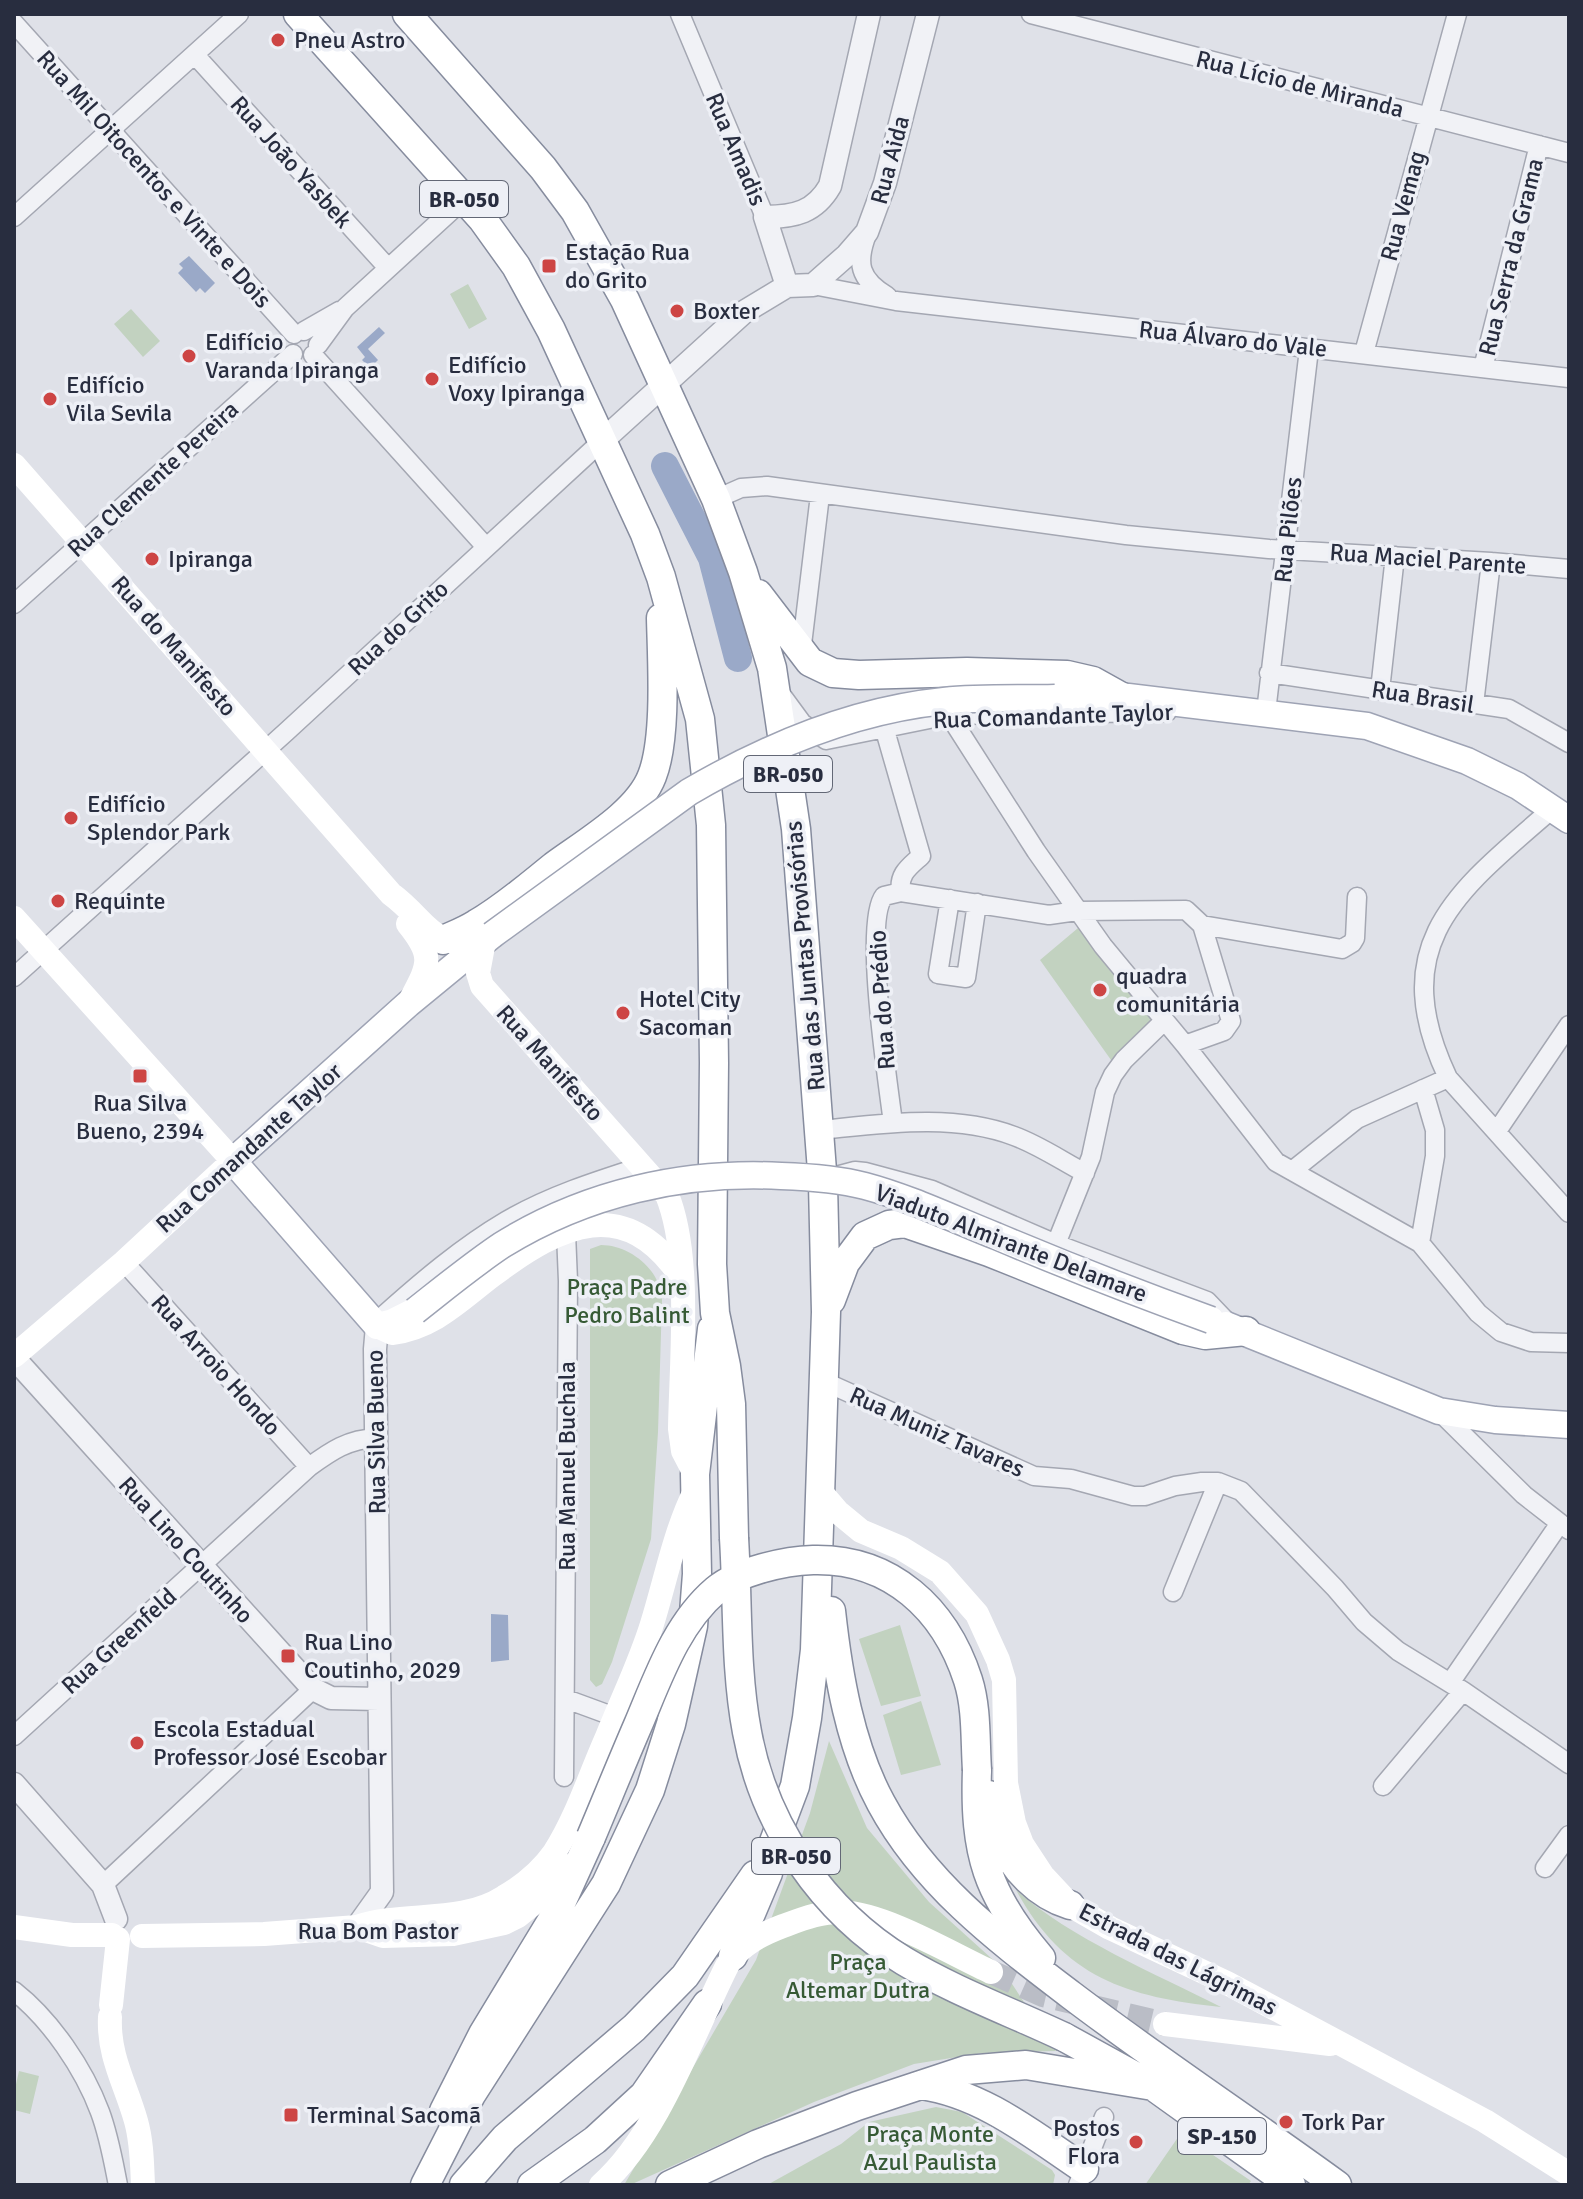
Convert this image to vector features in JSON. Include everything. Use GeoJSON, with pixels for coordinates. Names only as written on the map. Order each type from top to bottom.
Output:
{"type":"FeatureCollection","features":[{"type":"Feature","properties":{"kind":"highway","name":"BR-050"},"geometry":{"type":"LineString","coordinates":[[298,14],[499,240],[533,292],[609,434],[661,577],[700,719],[711,825],[715,1313],[731,1404],[740,1670],[746,1730],[754,1766],[768,1804],[792,1851],[826,1896],[871,1939],[905,1962],[1064,2037]]}},
{"type":"Feature","properties":{"kind":"highway","name":"Rua das Juntas Provisórias"},"geometry":{"type":"LineString","coordinates":[[407,14],[560,189],[625,300],[716,499],[743,572],[776,688],[796,829],[823,1184],[826,1312],[820,1523]]}},
{"type":"Feature","properties":{"kind":"highway"},"geometry":{"type":"LineString","coordinates":[[743,572],[801,653],[821,669],[833,673],[1067,675],[1093,681],[1120,696]]}},
{"type":"Feature","properties":{"kind":"highway"},"geometry":{"type":"LineString","coordinates":[[443,940],[496,911],[621,815],[646,788],[657,756],[662,702],[661,577]]}},
{"type":"Feature","properties":{"kind":"highway"},"geometry":{"type":"LineString","coordinates":[[826,1312],[845,1263],[855,1247],[877,1229],[905,1223],[975,1247],[1183,1330],[1205,1335],[1229,1326]]}},
{"type":"Feature","properties":{"kind":"highway"},"geometry":{"type":"LineString","coordinates":[[424,2185],[471,2095],[606,1884],[650,1790],[671,1724],[693,1626],[697,1574],[695,1483],[715,1313]]}},
{"type":"Feature","properties":{"kind":"highway","name":"BR-050"},"geometry":{"type":"LineString","coordinates":[[820,1523],[838,1673],[853,1732],[879,1801],[904,1842],[947,1893],[1000,1940],[1095,2013]]}},
{"type":"Feature","properties":{"kind":"highway"},"geometry":{"type":"LineString","coordinates":[[733,1956],[768,1873],[772,1847],[795,1786],[815,1650],[820,1523]]}},
{"type":"Feature","properties":{"kind":"highway"},"geometry":{"type":"LineString","coordinates":[[424,2185],[447,2102],[483,2034],[557,1912],[658,1677],[682,1629],[717,1589],[753,1572],[791,1561],[837,1560],[879,1572],[919,1597],[945,1628],[968,1681],[975,1727],[979,1842],[985,1868],[998,1899],[1040,1956],[1095,2013]]}},
{"type":"Feature","properties":{"kind":"highway"},"geometry":{"type":"LineString","coordinates":[[976,1774],[990,1797],[999,1836],[1020,1872],[1048,1896],[1070,1905]]}},
{"type":"Feature","properties":{"kind":"highway"},"geometry":{"type":"LineString","coordinates":[[464,2185],[505,2138],[634,2028],[685,1976],[772,1847]]}},
{"type":"Feature","properties":{"kind":"highway"},"geometry":{"type":"LineString","coordinates":[[532,2185],[595,2140],[644,2095],[707,2004]]}},
{"type":"Feature","properties":{"kind":"highway","name":"SP-150"},"geometry":{"type":"LineString","coordinates":[[1095,2013],[1337,2185]]}},
{"type":"Feature","properties":{"kind":"highway","name":"SP-150"},"geometry":{"type":"LineString","coordinates":[[1064,2037],[1153,2086],[1291,2185]]}},
{"type":"Feature","properties":{"kind":"highway"},"geometry":{"type":"LineString","coordinates":[[670,2185],[758,2144],[916,2084],[966,2070],[1026,2065],[1153,2086]]}},
{"type":"Feature","properties":{"kind":"highway"},"geometry":{"type":"LineString","coordinates":[[916,2084],[942,2088],[983,2104],[1081,2177]]}},
{"type":"Feature","properties":{"kind":"highway"},"geometry":{"type":"LineString","coordinates":[[711,2185],[800,2140],[841,2112]]}},
{"type":"Feature","properties":{"kind":"main road"},"geometry":{"type":"LineString","coordinates":[[14,465],[82,542]]}},
{"type":"Feature","properties":{"kind":"main road","name":"Rua do Manifesto"},"geometry":{"type":"LineString","coordinates":[[82,542],[266,750]]}},
{"type":"Feature","properties":{"kind":"main road","name":"Rua Comandante Taylor"},"geometry":{"type":"LineString","coordinates":[[14,1357],[124,1262],[408,1004],[488,938],[689,792],[723,773],[814,732],[888,710],[944,701],[1120,696],[1210,705],[1349,722],[1405,738],[1467,761],[1518,786],[1560,815]]}},
{"type":"Feature","properties":{"kind":"main road"},"geometry":{"type":"LineString","coordinates":[[266,750],[391,894],[443,940],[467,944],[488,938]]}},
{"type":"Feature","properties":{"kind":"main road"},"geometry":{"type":"LineString","coordinates":[[391,894],[397,908],[425,947],[428,957],[428,966],[408,1004]]}},
{"type":"Feature","properties":{"kind":"main road","name":"Rua Silva Bueno"},"geometry":{"type":"LineString","coordinates":[[14,918],[377,1326]]}},
{"type":"Feature","properties":{"kind":"main road","name":"Rua Manifesto"},"geometry":{"type":"LineString","coordinates":[[488,938],[478,973],[482,986],[667,1195],[674,1213],[682,1278]]}},
{"type":"Feature","properties":{"kind":"main road","name":"Viaduto Almirante Delamare"},"geometry":{"type":"LineString","coordinates":[[377,1326],[415,1311],[503,1245],[590,1202],[671,1181],[737,1174],[815,1178],[865,1186],[951,1217],[1439,1411],[1495,1420],[1569,1425]]}},
{"type":"Feature","properties":{"kind":"main road"},"geometry":{"type":"LineString","coordinates":[[357,1927],[379,1920],[480,1909],[504,1898],[541,1869],[553,1854],[573,1818],[645,1647],[695,1483],[683,1451],[680,1429],[682,1278],[660,1249],[645,1236],[626,1227],[606,1224],[566,1233],[524,1254],[429,1322],[392,1333],[377,1326]]}},
{"type":"Feature","properties":{"kind":"main road","name":"Estrada das Lágrimas"},"geometry":{"type":"LineString","coordinates":[[820,1491],[838,1512],[861,1531],[901,1548],[940,1572],[977,1614],[992,1644],[1004,1680],[1006,1783],[1014,1823],[1022,1844],[1043,1876],[1070,1905],[1110,1928],[1227,1983],[1485,2121],[1569,2174]]}},
{"type":"Feature","properties":{"kind":"main road","name":"Rua Bom Pastor"},"geometry":{"type":"LineString","coordinates":[[14,1927],[72,1935],[122,1932],[264,1934],[357,1927],[383,1936],[453,1934],[504,1923],[528,1909],[550,1890],[588,1843]]}},
{"type":"Feature","properties":{"kind":"main road"},"geometry":{"type":"LineString","coordinates":[[606,2180],[635,2145],[660,2104],[733,1956],[759,1936],[803,1918],[843,1912],[871,1917],[991,1972]]}},
{"type":"Feature","properties":{"kind":"main road"},"geometry":{"type":"LineString","coordinates":[[122,1932],[109,2036],[113,2059],[136,2121],[143,2185]]}},
{"type":"Feature","properties":{"kind":"main road"},"geometry":{"type":"LineString","coordinates":[[1210,2029],[1225,2023],[1236,2011],[1234,1995],[1227,1983]]}},
{"type":"Feature","properties":{"kind":"main road"},"geometry":{"type":"LineString","coordinates":[[1165,2024],[1345,2046]]}},
{"type":"Feature","properties":{"kind":"street"},"geometry":{"type":"LineString","coordinates":[[14,217],[239,14]]}},
{"type":"Feature","properties":{"kind":"street","name":"Rua Amadis"},"geometry":{"type":"LineString","coordinates":[[680,14],[765,217],[787,286]]}},
{"type":"Feature","properties":{"kind":"street"},"geometry":{"type":"LineString","coordinates":[[765,217],[792,215],[818,204],[830,186],[869,14]]}},
{"type":"Feature","properties":{"kind":"street","name":"Rua Aida"},"geometry":{"type":"LineString","coordinates":[[813,285],[867,232],[885,183],[928,14]]}},
{"type":"Feature","properties":{"kind":"street","name":"Rua Lício de Miranda"},"geometry":{"type":"LineString","coordinates":[[1031,14],[1569,153]]}},
{"type":"Feature","properties":{"kind":"street","name":"Rua Vemag"},"geometry":{"type":"LineString","coordinates":[[1364,353],[1457,14]]}},
{"type":"Feature","properties":{"kind":"street","name":"Rua Mil Oitocentos e Vinte e Dois"},"geometry":{"type":"LineString","coordinates":[[14,23],[299,332]]}},
{"type":"Feature","properties":{"kind":"street","name":"Rua João Yasbek"},"geometry":{"type":"LineString","coordinates":[[195,55],[388,268]]}},
{"type":"Feature","properties":{"kind":"street","name":"Rua Serra da Grama"},"geometry":{"type":"LineString","coordinates":[[1483,368],[1539,145]]}},
{"type":"Feature","properties":{"kind":"street"},"geometry":{"type":"LineString","coordinates":[[345,308],[299,332],[289,344],[293,354],[299,358],[315,350],[345,308],[464,199]]}},
{"type":"Feature","properties":{"kind":"street"},"geometry":{"type":"LineString","coordinates":[[867,232],[861,250],[863,274],[869,283],[896,301]]}},
{"type":"Feature","properties":{"kind":"street","name":"Rua Álvaro do Vale"},"geometry":{"type":"LineString","coordinates":[[787,286],[813,285],[896,301],[1569,378]]}},
{"type":"Feature","properties":{"kind":"street","name":"Rua do Grito"},"geometry":{"type":"LineString","coordinates":[[14,977],[266,750],[664,383],[744,312],[787,286]]}},
{"type":"Feature","properties":{"kind":"street"},"geometry":{"type":"LineString","coordinates":[[299,332],[314,335],[315,350],[486,547]]}},
{"type":"Feature","properties":{"kind":"street","name":"Rua Pilões"},"geometry":{"type":"LineString","coordinates":[[1266,712],[1309,349]]}},
{"type":"Feature","properties":{"kind":"street","name":"Rua Clemente Pereira"},"geometry":{"type":"LineString","coordinates":[[14,604],[293,354]]}},
{"type":"Feature","properties":{"kind":"street","name":"Rua Maciel Parente"},"geometry":{"type":"LineString","coordinates":[[716,499],[753,485],[1126,535],[1286,550],[1569,569]]}},
{"type":"Feature","properties":{"kind":"street"},"geometry":{"type":"LineString","coordinates":[[801,653],[820,495]]}},
{"type":"Feature","properties":{"kind":"street"},"geometry":{"type":"LineString","coordinates":[[1380,690],[1395,556]]}},
{"type":"Feature","properties":{"kind":"street"},"geometry":{"type":"LineString","coordinates":[[1474,704],[1491,562]]}},
{"type":"Feature","properties":{"kind":"street","name":"Rua Brasil"},"geometry":{"type":"LineString","coordinates":[[1269,673],[1509,709],[1569,743]]}},
{"type":"Feature","properties":{"kind":"street","name":"Rua Comandante Taylor"},"geometry":{"type":"LineString","coordinates":[[776,688],[802,723],[826,740],[949,715],[1186,712],[1210,705]]}},
{"type":"Feature","properties":{"kind":"street"},"geometry":{"type":"LineString","coordinates":[[949,715],[1077,911],[1276,1162],[1420,1243],[1478,1313],[1501,1332],[1531,1342],[1569,1343]]}},
{"type":"Feature","properties":{"kind":"street"},"geometry":{"type":"LineString","coordinates":[[884,727],[921,856],[903,873],[901,892],[1049,915],[1077,911],[1186,910],[1198,921],[1231,1021],[1224,1031],[1185,1045]]}},
{"type":"Feature","properties":{"kind":"street"},"geometry":{"type":"LineString","coordinates":[[1560,815],[1503,850],[1458,896],[1435,932],[1425,973],[1426,1016],[1448,1078],[1569,1213]]}},
{"type":"Feature","properties":{"kind":"street","name":"Rua do Prédio"},"geometry":{"type":"LineString","coordinates":[[893,1123],[879,994],[876,920],[884,896],[901,892]]}},
{"type":"Feature","properties":{"kind":"street"},"geometry":{"type":"LineString","coordinates":[[1198,921],[1342,949],[1355,938],[1357,897]]}},
{"type":"Feature","properties":{"kind":"street"},"geometry":{"type":"LineString","coordinates":[[950,899],[938,974],[966,978],[977,903]]}},
{"type":"Feature","properties":{"kind":"street"},"geometry":{"type":"LineString","coordinates":[[1056,1244],[1091,1157],[1105,1092],[1113,1075],[1164,1021]]}},
{"type":"Feature","properties":{"kind":"street"},"geometry":{"type":"LineString","coordinates":[[1497,1131],[1569,1025]]}},
{"type":"Feature","properties":{"kind":"street"},"geometry":{"type":"LineString","coordinates":[[1292,1171],[1357,1119],[1448,1078]]}},
{"type":"Feature","properties":{"kind":"street"},"geometry":{"type":"LineString","coordinates":[[1420,1243],[1435,1156],[1435,1130],[1423,1089]]}},
{"type":"Feature","properties":{"kind":"street"},"geometry":{"type":"LineString","coordinates":[[820,1130],[893,1123],[952,1124],[1014,1136],[1085,1173]]}},
{"type":"Feature","properties":{"kind":"street"},"geometry":{"type":"LineString","coordinates":[[377,1326],[384,1315],[434,1273],[506,1221],[578,1187],[643,1166]]}},
{"type":"Feature","properties":{"kind":"street"},"geometry":{"type":"LineString","coordinates":[[823,1184],[846,1172],[865,1172],[932,1190],[1056,1244],[1207,1301],[1229,1326]]}},
{"type":"Feature","properties":{"kind":"street","name":"Rua Manuel Buchala"},"geometry":{"type":"LineString","coordinates":[[564,1777],[566,1233]]}},
{"type":"Feature","properties":{"kind":"street","name":"Rua Arroio Hondo"},"geometry":{"type":"LineString","coordinates":[[124,1262],[309,1467]]}},
{"type":"Feature","properties":{"kind":"street","name":"Rua Silva Bueno"},"geometry":{"type":"LineString","coordinates":[[377,1326],[382,1892]]}},
{"type":"Feature","properties":{"kind":"street","name":"Rua Lino Coutinho"},"geometry":{"type":"LineString","coordinates":[[14,1357],[313,1689]]}},
{"type":"Feature","properties":{"kind":"street","name":"Rua Muniz Tavares"},"geometry":{"type":"LineString","coordinates":[[823,1381],[1034,1476],[1071,1479],[1133,1496],[1145,1496],[1175,1486],[1218,1482]]}},
{"type":"Feature","properties":{"kind":"street"},"geometry":{"type":"LineString","coordinates":[[1383,1786],[1456,1687],[1564,1526],[1524,1495],[1439,1411]]}},
{"type":"Feature","properties":{"kind":"street"},"geometry":{"type":"LineString","coordinates":[[1478,1452],[1495,1420]]}},
{"type":"Feature","properties":{"kind":"street","name":"Rua Greenfeld"},"geometry":{"type":"LineString","coordinates":[[14,1736],[309,1467],[337,1446],[360,1438],[377,1438]]}},
{"type":"Feature","properties":{"kind":"street"},"geometry":{"type":"LineString","coordinates":[[1173,1592],[1218,1482],[1241,1491],[1364,1622],[1398,1651],[1569,1764]]}},
{"type":"Feature","properties":{"kind":"street"},"geometry":{"type":"LineString","coordinates":[[103,1885],[313,1689],[331,1698],[379,1699]]}},
{"type":"Feature","properties":{"kind":"street"},"geometry":{"type":"LineString","coordinates":[[566,1699],[615,1717]]}},
{"type":"Feature","properties":{"kind":"street"},"geometry":{"type":"LineString","coordinates":[[14,1784],[103,1885],[122,1932]]}},
{"type":"Feature","properties":{"kind":"street"},"geometry":{"type":"LineString","coordinates":[[1545,1868],[1569,1835]]}},
{"type":"Feature","properties":{"kind":"street"},"geometry":{"type":"LineString","coordinates":[[357,1927],[382,1892],[410,1918]]}},
{"type":"Feature","properties":{"kind":"street"},"geometry":{"type":"LineString","coordinates":[[14,1991],[56,2036],[88,2085],[108,2136],[118,2185]]}},
{"type":"Feature","properties":{"kind":"street"},"geometry":{"type":"LineString","coordinates":[[1081,2177],[1104,2117]]}},
{"type":"Feature","properties":{"kind":"green space"},"geometry":{"type":"Polygon","coordinates":[[[468,284],[487,319],[469,329],[450,294],[468,284]]]}},
{"type":"Feature","properties":{"kind":"green space"},"geometry":{"type":"Polygon","coordinates":[[[131,309],[160,341],[143,357],[114,324],[131,309]]]}},
{"type":"Feature","properties":{"kind":"green space","name":"quadra comunitária"},"geometry":{"type":"Polygon","coordinates":[[[1084,923],[1164,1021],[1116,1067],[1040,960],[1084,923]]]}},
{"type":"Feature","properties":{"kind":"green space","name":"Praça Padre Pedro Balint"},"geometry":{"type":"Polygon","coordinates":[[[601,1245],[623,1249],[642,1261],[656,1279],[662,1300],[651,1539],[612,1662],[602,1684],[596,1687],[590,1680],[590,1249],[601,1245]]]}},
{"type":"Feature","properties":{"kind":"green space"},"geometry":{"type":"Polygon","coordinates":[[[900,1625],[921,1696],[881,1706],[859,1639],[900,1625]]]}},
{"type":"Feature","properties":{"kind":"green space"},"geometry":{"type":"Polygon","coordinates":[[[921,1701],[941,1765],[901,1775],[883,1715],[921,1701]]]}},
{"type":"Feature","properties":{"kind":"green space","name":"Praça Altemar Dutra"},"geometry":{"type":"Polygon","coordinates":[[[829,1741],[867,1828],[929,1902],[1001,1967],[1056,2051],[982,2053],[914,2064],[814,2102],[630,2185],[624,2185],[756,1960],[810,1813],[829,1741]]]}},
{"type":"Feature","properties":{"kind":"green space"},"geometry":{"type":"Polygon","coordinates":[[[1016,1890],[1087,1939],[1221,2007],[1156,1997],[1101,1978],[1055,1944],[1016,1890]]]}},
{"type":"Feature","properties":{"kind":"green space"},"geometry":{"type":"Polygon","coordinates":[[[19,2071],[39,2076],[30,2114],[14,2110],[19,2071]]]}},
{"type":"Feature","properties":{"kind":"green space","name":"Praça Monte Azul Paulista"},"geometry":{"type":"Polygon","coordinates":[[[936,2107],[962,2112],[1052,2170],[1055,2175],[1053,2185],[767,2185],[841,2144],[869,2122],[936,2107]]]}},
{"type":"Feature","properties":{"kind":"green space"},"geometry":{"type":"Polygon","coordinates":[[[1181,2133],[1251,2181],[1248,2185],[1145,2185],[1181,2133]]]}},
{"type":"Feature","properties":{"kind":"water"},"geometry":{"type":"Polygon","coordinates":[[[189,256],[215,283],[205,293],[200,288],[196,292],[178,273],[183,268],[179,264],[189,256]]]}},
{"type":"Feature","properties":{"kind":"water"},"geometry":{"type":"Polygon","coordinates":[[[379,327],[385,333],[368,349],[378,360],[370,368],[362,360],[365,357],[357,347],[379,327]]]}},
{"type":"Feature","properties":{"kind":"water"},"geometry":{"type":"Polygon","coordinates":[[[491,1614],[508,1615],[509,1660],[491,1662],[491,1614]]]}},
{"type":"Feature","properties":{"kind":"waterway"},"geometry":{"type":"LineString","coordinates":[[665,466],[712,558],[738,658]]}},
{"type":"Feature","properties":{"kind":"tunnel"},"geometry":{"type":"LineString","coordinates":[[991,1972],[1043,1995],[1165,2024]]}},
{"type":"Feature","properties":{"kind":"place","name":"Pneu Astro"},"geometry":{"type":"Point","coordinates":[278,40]}},
{"type":"Feature","properties":{"kind":"place","name":"Estação Rua do Grito"},"geometry":{"type":"Point","coordinates":[549,266]}},
{"type":"Feature","properties":{"kind":"place","name":"Boxter"},"geometry":{"type":"Point","coordinates":[677,311]}},
{"type":"Feature","properties":{"kind":"place","name":"Edifício Varanda Ipiranga"},"geometry":{"type":"Point","coordinates":[189,356]}},
{"type":"Feature","properties":{"kind":"place","name":"Edifício Voxy Ipiranga"},"geometry":{"type":"Point","coordinates":[432,379]}},
{"type":"Feature","properties":{"kind":"place","name":"Edifício Vila Sevila"},"geometry":{"type":"Point","coordinates":[50,399]}},
{"type":"Feature","properties":{"kind":"place","name":"Ipiranga"},"geometry":{"type":"Point","coordinates":[152,559]}},
{"type":"Feature","properties":{"kind":"place","name":"Edifício Splendor Park"},"geometry":{"type":"Point","coordinates":[71,818]}},
{"type":"Feature","properties":{"kind":"place","name":"Requinte"},"geometry":{"type":"Point","coordinates":[58,901]}},
{"type":"Feature","properties":{"kind":"place","name":"quadra comunitária"},"geometry":{"type":"Point","coordinates":[1100,990]}},
{"type":"Feature","properties":{"kind":"place","name":"Hotel City Sacoman"},"geometry":{"type":"Point","coordinates":[623,1013]}},
{"type":"Feature","properties":{"kind":"place","name":"Rua Silva Bueno, 2394"},"geometry":{"type":"Point","coordinates":[140,1076]}},
{"type":"Feature","properties":{"kind":"place","name":"Rua Lino Coutinho, 2029"},"geometry":{"type":"Point","coordinates":[288,1656]}},
{"type":"Feature","properties":{"kind":"place","name":"Escola Estadual Professor José Escobar"},"geometry":{"type":"Point","coordinates":[137,1743]}},
{"type":"Feature","properties":{"kind":"place","name":"Terminal Sacomã"},"geometry":{"type":"Point","coordinates":[291,2115]}},
{"type":"Feature","properties":{"kind":"place","name":"Tork Par"},"geometry":{"type":"Point","coordinates":[1286,2122]}},
{"type":"Feature","properties":{"kind":"place","name":"Postos Flora"},"geometry":{"type":"Point","coordinates":[1136,2142]}}]}
